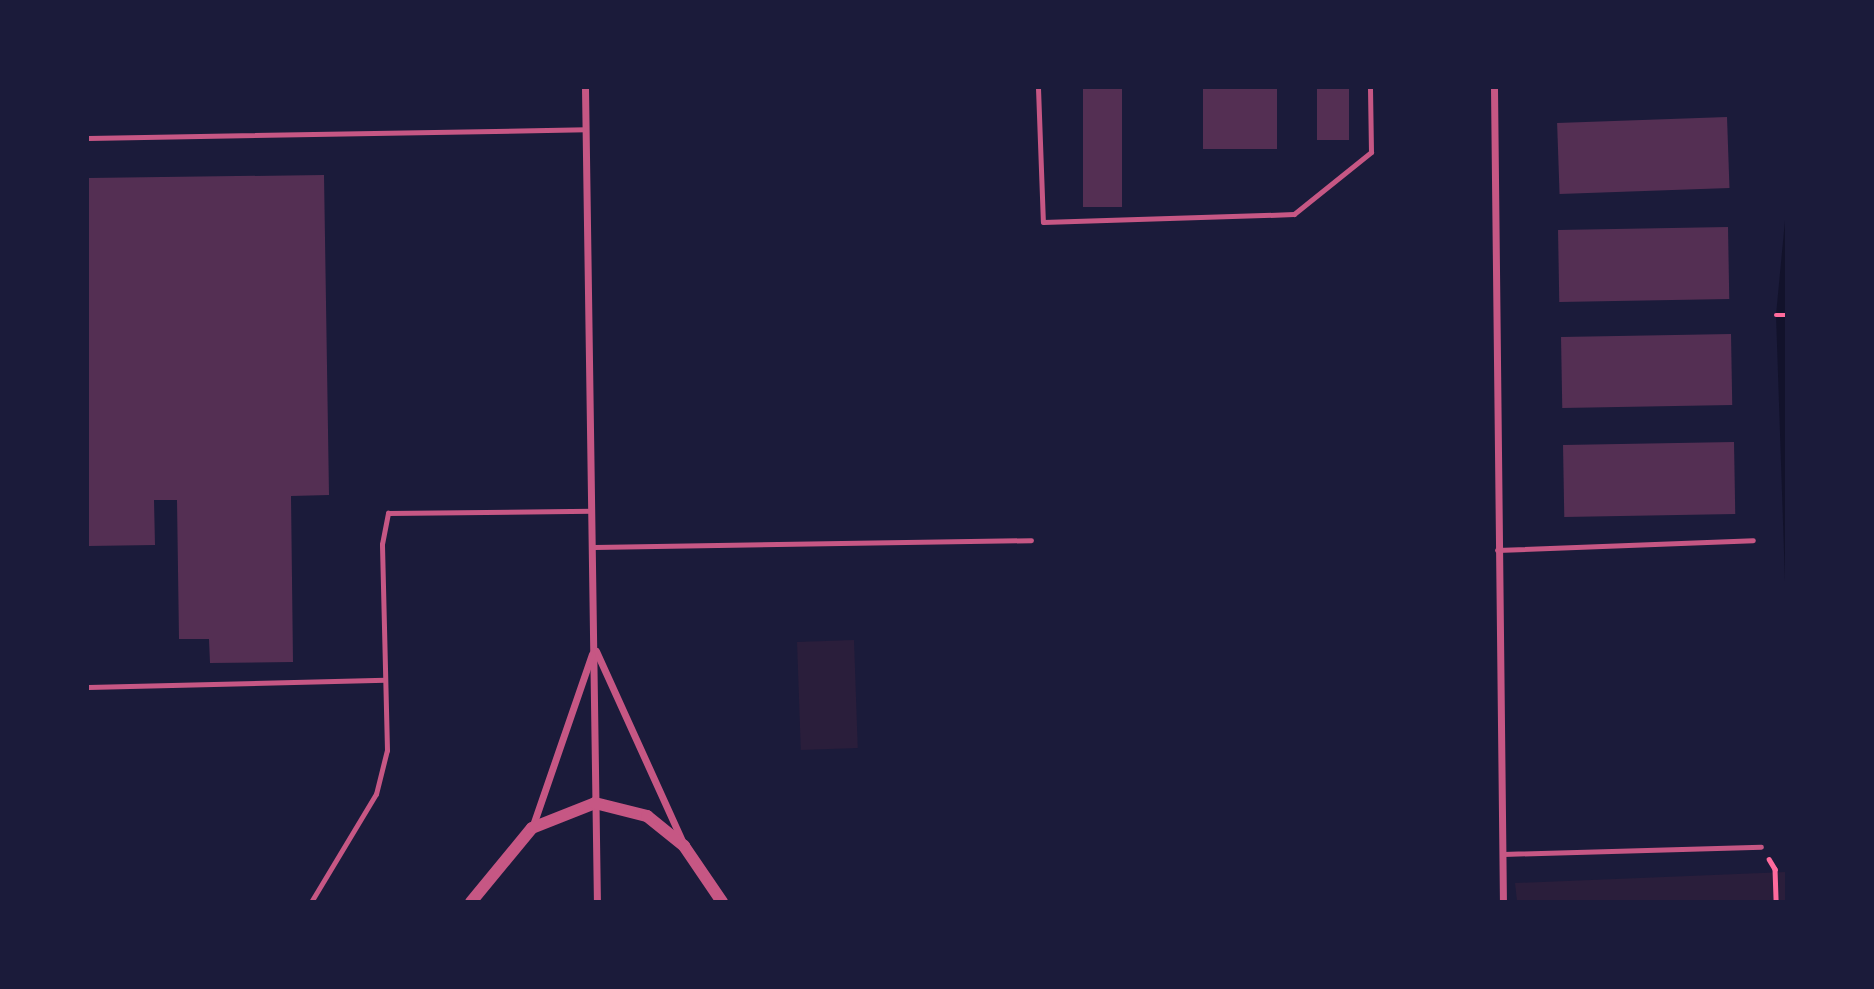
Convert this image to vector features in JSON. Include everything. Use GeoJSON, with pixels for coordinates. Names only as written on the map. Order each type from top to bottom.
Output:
{"type":"FeatureCollection","features":[{"type":"Feature","properties":{"kind":"street"},"geometry":{"type":"LineString","coordinates":[[585,88],[594,547],[597,901]]}},
{"type":"Feature","properties":{"kind":"street"},"geometry":{"type":"LineString","coordinates":[[1494,88],[1497,550],[1503,901]]}},
{"type":"Feature","properties":{"kind":"street"},"geometry":{"type":"LineString","coordinates":[[471,901],[532,828],[594,647]]}},
{"type":"Feature","properties":{"kind":"street"},"geometry":{"type":"LineString","coordinates":[[594,647],[684,846],[722,901]]}},
{"type":"Feature","properties":{"kind":"street"},"geometry":{"type":"LineString","coordinates":[[532,828],[595,803],[647,816],[684,846]]}},
{"type":"Feature","properties":{"kind":"lane"},"geometry":{"type":"LineString","coordinates":[[1038,88],[1042,222],[1294,214],[1371,152],[1370,88]]}},
{"type":"Feature","properties":{"kind":"lane"},"geometry":{"type":"LineString","coordinates":[[88,138],[586,129]]}},
{"type":"Feature","properties":{"kind":"lane"},"geometry":{"type":"LineString","coordinates":[[311,901],[376,794],[387,750],[382,544],[388,513],[593,511]]}},
{"type":"Feature","properties":{"kind":"lane"},"geometry":{"type":"LineString","coordinates":[[594,547],[1031,540]]}},
{"type":"Feature","properties":{"kind":"lane"},"geometry":{"type":"LineString","coordinates":[[1497,550],[1753,540]]}},
{"type":"Feature","properties":{"kind":"lane"},"geometry":{"type":"LineString","coordinates":[[88,687],[385,680]]}},
{"type":"Feature","properties":{"kind":"lane"},"geometry":{"type":"LineString","coordinates":[[1503,854],[1761,847]]}},
{"type":"Feature","properties":{"kind":"path"},"geometry":{"type":"LineString","coordinates":[[1776,315],[1787,315]]}},
{"type":"Feature","properties":{"kind":"path"},"geometry":{"type":"LineString","coordinates":[[1761,847],[1775,869],[1776,901]]}},
{"type":"Feature","properties":{"kind":"shaded area"},"geometry":{"type":"Polygon","coordinates":[[[1786,210],[1786,611],[1776,315],[1786,210]]]}},
{"type":"Feature","properties":{"kind":"shaded area"},"geometry":{"type":"Polygon","coordinates":[[[854,640],[858,748],[801,750],[797,642],[854,640]]]}},
{"type":"Feature","properties":{"kind":"shaded area"},"geometry":{"type":"Polygon","coordinates":[[[1786,872],[1786,901],[1517,901],[1515,883],[1786,872]]]}},
{"type":"Feature","properties":{"kind":"building"},"geometry":{"type":"Polygon","coordinates":[[[1083,88],[1122,88],[1122,207],[1083,207],[1083,88]]]}},
{"type":"Feature","properties":{"kind":"building"},"geometry":{"type":"Polygon","coordinates":[[[1203,88],[1277,88],[1277,149],[1203,149],[1203,88]]]}},
{"type":"Feature","properties":{"kind":"building"},"geometry":{"type":"Polygon","coordinates":[[[1317,88],[1349,88],[1349,140],[1317,140],[1317,88]]]}},
{"type":"Feature","properties":{"kind":"building"},"geometry":{"type":"Polygon","coordinates":[[[1727,117],[1729,188],[1560,194],[1557,123],[1727,117]]]}},
{"type":"Feature","properties":{"kind":"building"},"geometry":{"type":"Polygon","coordinates":[[[324,175],[329,495],[291,496],[293,662],[210,663],[209,639],[179,639],[177,500],[154,500],[155,545],[88,546],[88,178],[324,175]]]}},
{"type":"Feature","properties":{"kind":"building"},"geometry":{"type":"Polygon","coordinates":[[[1728,227],[1729,299],[1559,302],[1558,230],[1728,227]]]}},
{"type":"Feature","properties":{"kind":"building"},"geometry":{"type":"Polygon","coordinates":[[[1731,334],[1732,405],[1562,408],[1561,337],[1731,334]]]}},
{"type":"Feature","properties":{"kind":"building"},"geometry":{"type":"Polygon","coordinates":[[[1734,442],[1735,514],[1564,517],[1563,445],[1734,442]]]}}]}
